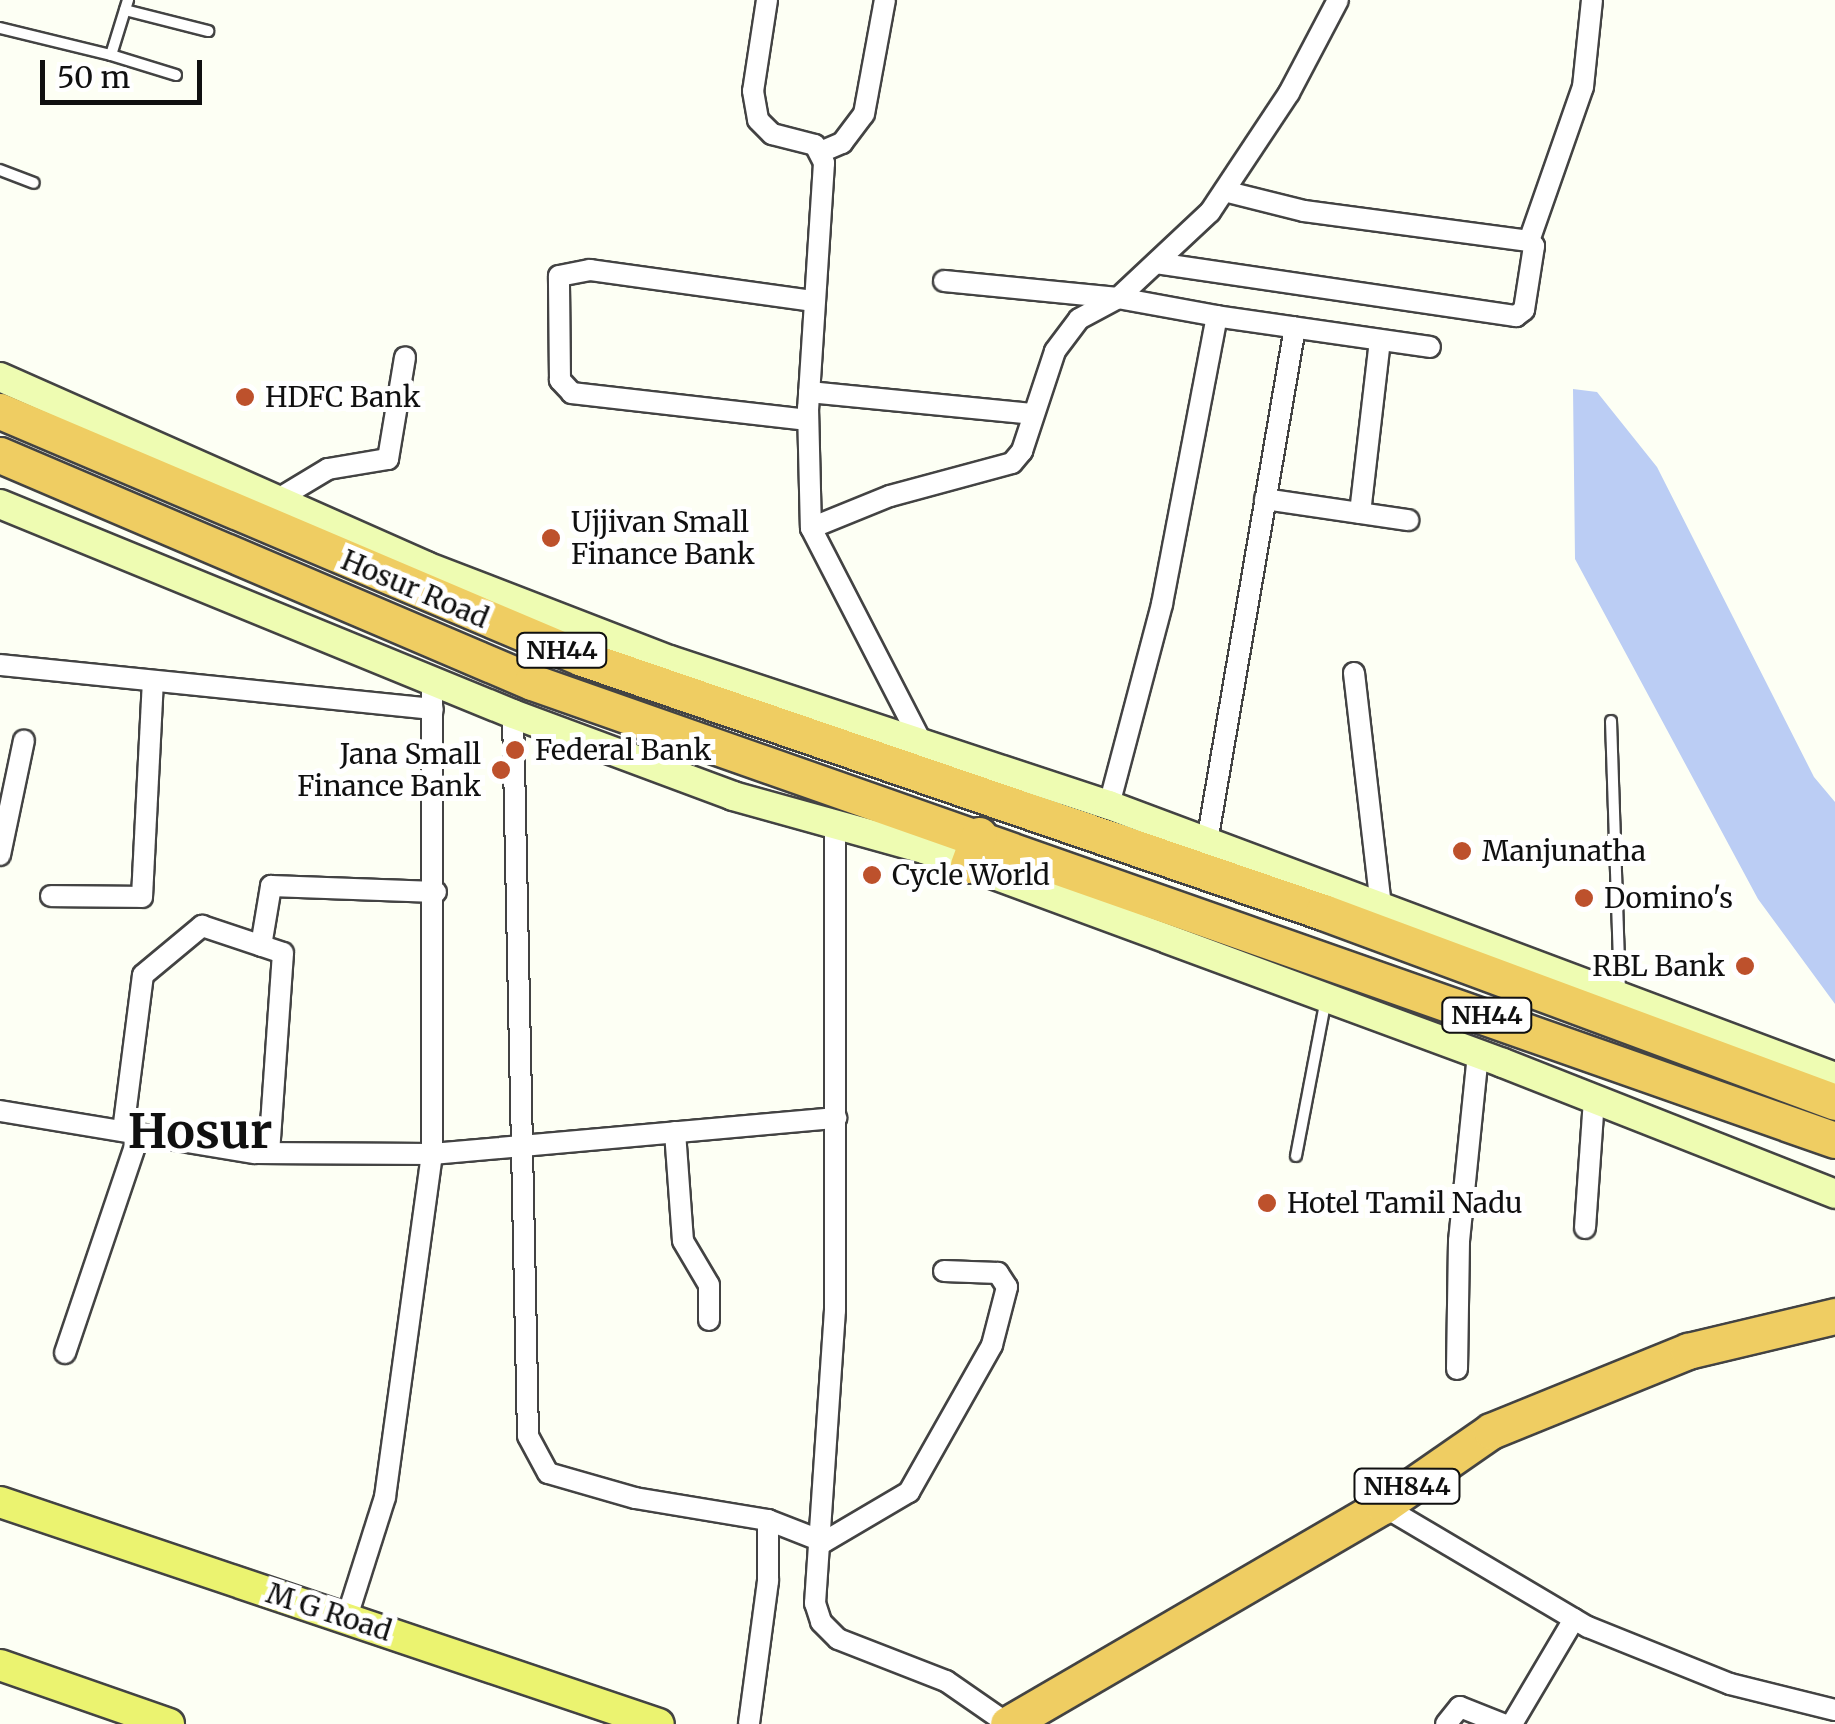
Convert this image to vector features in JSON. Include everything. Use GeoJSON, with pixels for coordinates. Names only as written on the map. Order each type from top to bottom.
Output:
{"type":"FeatureCollection","features":[{"type":"Feature","properties":{"kind":"highway","name":"Hosur Road"},"geometry":{"type":"LineString","coordinates":[[0,411],[582,658],[792,735],[1015,794]]}},
{"type":"Feature","properties":{"kind":"highway","name":"Hosur Road"},"geometry":{"type":"LineString","coordinates":[[0,455],[532,682],[973,844]]}},
{"type":"Feature","properties":{"kind":"highway","name":"NH44"},"geometry":{"type":"LineString","coordinates":[[1015,794],[1835,1102]]}},
{"type":"Feature","properties":{"kind":"highway","name":"NH44"},"geometry":{"type":"LineString","coordinates":[[973,844],[1835,1140]]}},
{"type":"Feature","properties":{"kind":"highway","name":"NH844"},"geometry":{"type":"LineString","coordinates":[[1008,1724],[1383,1506],[1491,1431],[1688,1351],[1835,1316]]}},
{"type":"Feature","properties":{"kind":"main road","name":"M G Road"},"geometry":{"type":"LineString","coordinates":[[0,1502],[658,1724]]}},
{"type":"Feature","properties":{"kind":"main road"},"geometry":{"type":"LineString","coordinates":[[0,1665],[169,1724]]}},
{"type":"Feature","properties":{"kind":"street"},"geometry":{"type":"LineString","coordinates":[[767,0],[753,91],[758,120],[772,134],[823,151],[842,143],[864,114],[885,0]]}},
{"type":"Feature","properties":{"kind":"street"},"geometry":{"type":"LineString","coordinates":[[811,528],[890,496],[1012,463],[1022,451],[1055,351],[1080,319],[1118,298],[1224,191],[1338,0]]}},
{"type":"Feature","properties":{"kind":"street"},"geometry":{"type":"LineString","coordinates":[[1529,240],[1583,87],[1592,0]]}},
{"type":"Feature","properties":{"kind":"street"},"geometry":{"type":"LineString","coordinates":[[823,151],[808,392],[811,528],[922,743]]}},
{"type":"Feature","properties":{"kind":"street"},"geometry":{"type":"LineString","coordinates":[[1156,262],[1516,316],[1524,310],[1534,246],[1529,240],[1304,212],[1224,191]]}},
{"type":"Feature","properties":{"kind":"street"},"geometry":{"type":"LineString","coordinates":[[808,420],[572,392],[560,380],[559,276],[564,270],[590,270],[813,301]]}},
{"type":"Feature","properties":{"kind":"street"},"geometry":{"type":"LineString","coordinates":[[944,280],[1118,298],[1430,347]]}},
{"type":"Feature","properties":{"kind":"street"},"geometry":{"type":"LineString","coordinates":[[1110,805],[1162,604],[1215,316]]}},
{"type":"Feature","properties":{"kind":"street"},"geometry":{"type":"LineString","coordinates":[[1207,842],[1295,328]]}},
{"type":"Feature","properties":{"kind":"street"},"geometry":{"type":"LineString","coordinates":[[1360,512],[1380,340]]}},
{"type":"Feature","properties":{"kind":"street"},"geometry":{"type":"LineString","coordinates":[[278,499],[328,469],[388,459],[405,357]]}},
{"type":"Feature","properties":{"kind":"street"},"geometry":{"type":"LineString","coordinates":[[0,377],[426,566],[670,660],[922,743],[1015,794],[1110,805],[1835,1077]]}},
{"type":"Feature","properties":{"kind":"street"},"geometry":{"type":"LineString","coordinates":[[808,392],[1032,414]]}},
{"type":"Feature","properties":{"kind":"street"},"geometry":{"type":"LineString","coordinates":[[1266,499],[1408,520]]}},
{"type":"Feature","properties":{"kind":"street"},"geometry":{"type":"LineString","coordinates":[[0,504],[513,714],[733,796],[835,824],[973,844],[1326,997],[1835,1194]]}},
{"type":"Feature","properties":{"kind":"street"},"geometry":{"type":"LineString","coordinates":[[0,666],[433,709]]}},
{"type":"Feature","properties":{"kind":"street"},"geometry":{"type":"LineString","coordinates":[[1354,673],[1382,907]]}},
{"type":"Feature","properties":{"kind":"street"},"geometry":{"type":"LineString","coordinates":[[347,1617],[385,1497],[432,1154],[436,892],[432,680]]}},
{"type":"Feature","properties":{"kind":"street"},"geometry":{"type":"LineString","coordinates":[[51,896],[142,897],[153,683]]}},
{"type":"Feature","properties":{"kind":"street"},"geometry":{"type":"LineString","coordinates":[[513,714],[526,1145],[528,1436],[548,1472],[635,1498],[768,1520],[824,1542]]}},
{"type":"Feature","properties":{"kind":"street"},"geometry":{"type":"LineString","coordinates":[[0,856],[24,740]]}},
{"type":"Feature","properties":{"kind":"street"},"geometry":{"type":"LineString","coordinates":[[835,824],[836,1118],[824,1542],[815,1603],[820,1622],[838,1639],[946,1681],[1008,1724]]}},
{"type":"Feature","properties":{"kind":"street"},"geometry":{"type":"LineString","coordinates":[[261,946],[271,886],[436,892]]}},
{"type":"Feature","properties":{"kind":"street"},"geometry":{"type":"LineString","coordinates":[[64,1353],[131,1133],[144,975],[202,926],[284,953],[268,1154]]}},
{"type":"Feature","properties":{"kind":"street"},"geometry":{"type":"LineString","coordinates":[[1457,1369],[1459,1240],[1478,1054]]}},
{"type":"Feature","properties":{"kind":"street"},"geometry":{"type":"LineString","coordinates":[[1585,1228],[1594,1098]]}},
{"type":"Feature","properties":{"kind":"street"},"geometry":{"type":"LineString","coordinates":[[0,1111],[268,1154],[432,1154],[836,1118]]}},
{"type":"Feature","properties":{"kind":"street"},"geometry":{"type":"LineString","coordinates":[[674,1132],[683,1240],[709,1285],[709,1320]]}},
{"type":"Feature","properties":{"kind":"street"},"geometry":{"type":"LineString","coordinates":[[824,1542],[909,1492],[992,1345],[1005,1278],[944,1271]]}},
{"type":"Feature","properties":{"kind":"street"},"geometry":{"type":"LineString","coordinates":[[1383,1506],[1574,1619],[1730,1684],[1835,1710]]}},
{"type":"Feature","properties":{"kind":"street"},"geometry":{"type":"LineString","coordinates":[[750,1724],[768,1581],[768,1520]]}},
{"type":"Feature","properties":{"kind":"street"},"geometry":{"type":"LineString","coordinates":[[1512,1724],[1574,1619]]}},
{"type":"Feature","properties":{"kind":"street"},"geometry":{"type":"LineString","coordinates":[[1446,1724],[1460,1707],[1503,1724]]}},
{"type":"Feature","properties":{"kind":"lane"},"geometry":{"type":"LineString","coordinates":[[111,56],[126,5],[208,31]]}},
{"type":"Feature","properties":{"kind":"lane"},"geometry":{"type":"LineString","coordinates":[[0,28],[176,74]]}},
{"type":"Feature","properties":{"kind":"lane"},"geometry":{"type":"LineString","coordinates":[[0,170],[34,182]]}},
{"type":"Feature","properties":{"kind":"lane"},"geometry":{"type":"LineString","coordinates":[[1611,722],[1620,996]]}},
{"type":"Feature","properties":{"kind":"lane"},"geometry":{"type":"LineString","coordinates":[[1296,1156],[1326,997]]}},
{"type":"Feature","properties":{"kind":"water"},"geometry":{"type":"Polygon","coordinates":[[[1573,389],[1597,392],[1657,467],[1814,777],[1835,802],[1835,1004],[1758,899],[1575,559],[1573,389]]]}},
{"type":"Feature","properties":{"kind":"place","name":"HDFC Bank"},"geometry":{"type":"Point","coordinates":[245,397]}},
{"type":"Feature","properties":{"kind":"place","name":"Ujjivan Small Finance Bank"},"geometry":{"type":"Point","coordinates":[551,538]}},
{"type":"Feature","properties":{"kind":"place","name":"Federal Bank"},"geometry":{"type":"Point","coordinates":[515,750]}},
{"type":"Feature","properties":{"kind":"place","name":"Jana Small Finance Bank"},"geometry":{"type":"Point","coordinates":[501,770]}},
{"type":"Feature","properties":{"kind":"place","name":"Manjunatha"},"geometry":{"type":"Point","coordinates":[1462,851]}},
{"type":"Feature","properties":{"kind":"place","name":"Cycle World"},"geometry":{"type":"Point","coordinates":[872,875]}},
{"type":"Feature","properties":{"kind":"place","name":"Domino's"},"geometry":{"type":"Point","coordinates":[1584,898]}},
{"type":"Feature","properties":{"kind":"place","name":"RBL Bank"},"geometry":{"type":"Point","coordinates":[1745,966]}},
{"type":"Feature","properties":{"kind":"place","name":"Hotel Tamil Nadu"},"geometry":{"type":"Point","coordinates":[1267,1203]}},
{"type":"Feature","properties":{"kind":"district","name":"Hosur"},"geometry":{"type":"Point","coordinates":[200,1132]}}]}
